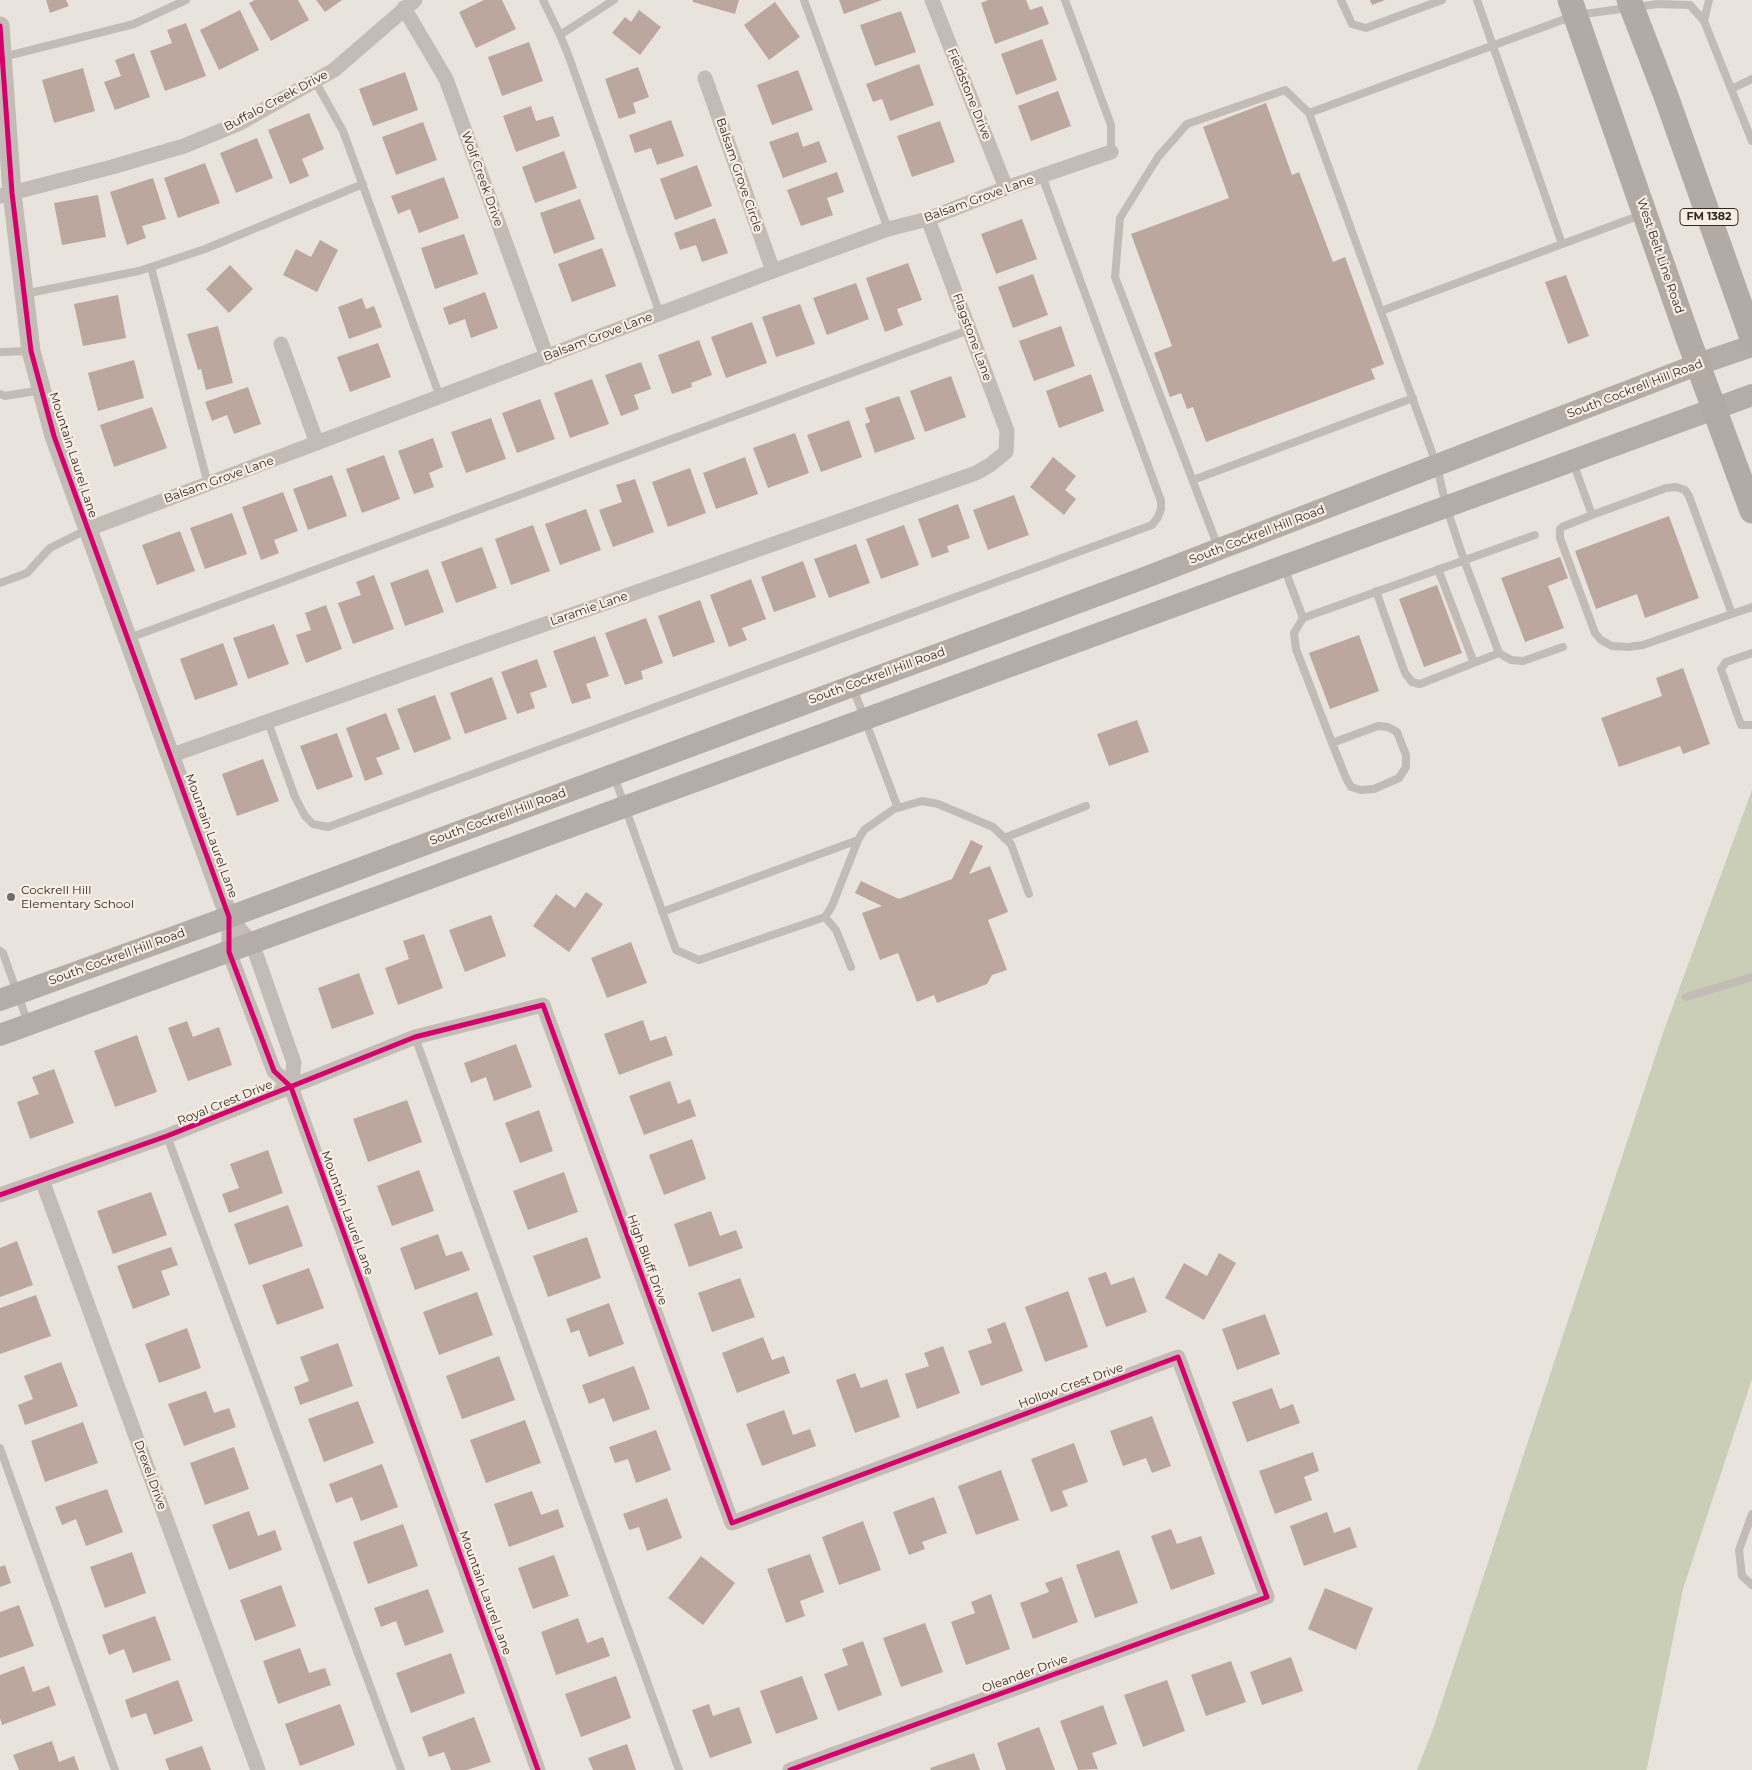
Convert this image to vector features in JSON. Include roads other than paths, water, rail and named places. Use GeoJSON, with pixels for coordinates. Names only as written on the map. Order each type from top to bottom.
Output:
{"type":"FeatureCollection","features":[{"type":"Feature","properties":{"kind":"main road","name":"FM 1382"},"geometry":{"type":"LineString","coordinates":[[1630,4],[1666,96],[1752,338]]}},
{"type":"Feature","properties":{"kind":"main road","name":"West Belt Line Road"},"geometry":{"type":"LineString","coordinates":[[1573,7],[1698,364],[1752,511]]}},
{"type":"Feature","properties":{"kind":"main road","name":"South Cockrell Hill Road"},"geometry":{"type":"LineString","coordinates":[[9,996],[229,917],[852,686],[1219,549],[1698,364],[1752,346]]}},
{"type":"Feature","properties":{"kind":"main road"},"geometry":{"type":"LineString","coordinates":[[0,1035],[1752,395]]}},
{"type":"Feature","properties":{"kind":"street","name":"Fieldstone Drive"},"geometry":{"type":"LineString","coordinates":[[932,0],[1006,188]]}},
{"type":"Feature","properties":{"kind":"street","name":"Buffalo Creek Drive"},"geometry":{"type":"LineString","coordinates":[[6,195],[184,146],[240,123],[334,70],[409,4]]}},
{"type":"Feature","properties":{"kind":"street","name":"Wolf Creek Drive"},"geometry":{"type":"LineString","coordinates":[[409,4],[446,79],[547,357]]}},
{"type":"Feature","properties":{"kind":"street","name":"Mountain Laurel Lane"},"geometry":{"type":"LineString","coordinates":[[0,26],[6,195],[24,294],[31,351],[54,436],[229,917],[229,952],[274,1071],[291,1087],[538,1770]]}},
{"type":"Feature","properties":{"kind":"street","name":"Balsam Grove Circle"},"geometry":{"type":"LineString","coordinates":[[705,78],[773,271]]}},
{"type":"Feature","properties":{"kind":"street","name":"Balsam Grove Lane"},"geometry":{"type":"LineString","coordinates":[[88,529],[773,271],[888,229],[928,219],[1006,188],[1111,152]]}},
{"type":"Feature","properties":{"kind":"street","name":"Flagstone Lane"},"geometry":{"type":"LineString","coordinates":[[928,219],[1008,431],[1006,452],[1003,455]]}},
{"type":"Feature","properties":{"kind":"street"},"geometry":{"type":"LineString","coordinates":[[281,344],[317,443]]}},
{"type":"Feature","properties":{"kind":"street","name":"Laramie Lane"},"geometry":{"type":"LineString","coordinates":[[172,756],[976,473],[1003,455]]}},
{"type":"Feature","properties":{"kind":"street","name":"Mountain Laurel Lane"},"geometry":{"type":"LineString","coordinates":[[229,917],[252,943],[294,1063],[291,1087]]}},
{"type":"Feature","properties":{"kind":"street","name":"Royal Crest Drive"},"geometry":{"type":"LineString","coordinates":[[0,1195],[167,1136],[415,1037],[543,1004]]}},
{"type":"Feature","properties":{"kind":"street","name":"High Bluff Drive"},"geometry":{"type":"LineString","coordinates":[[543,1004],[732,1523]]}},
{"type":"Feature","properties":{"kind":"street","name":"Drexel Drive"},"geometry":{"type":"LineString","coordinates":[[42,1180],[258,1770]]}},
{"type":"Feature","properties":{"kind":"street","name":"Hollow Crest Drive"},"geometry":{"type":"LineString","coordinates":[[732,1523],[1178,1357],[1267,1597]]}},
{"type":"Feature","properties":{"kind":"street","name":"Oleander Drive"},"geometry":{"type":"LineString","coordinates":[[790,1770],[1267,1597]]}},
{"type":"Feature","properties":{"kind":"lane"},"geometry":{"type":"LineString","coordinates":[[1,58],[134,24],[186,0]]}},
{"type":"Feature","properties":{"kind":"lane"},"geometry":{"type":"LineString","coordinates":[[542,0],[560,35],[660,314]]}},
{"type":"Feature","properties":{"kind":"lane"},"geometry":{"type":"LineString","coordinates":[[560,35],[614,0]]}},
{"type":"Feature","properties":{"kind":"lane"},"geometry":{"type":"LineString","coordinates":[[804,0],[888,229]]}},
{"type":"Feature","properties":{"kind":"lane"},"geometry":{"type":"LineString","coordinates":[[1065,0],[1111,125],[1111,152]]}},
{"type":"Feature","properties":{"kind":"lane"},"geometry":{"type":"LineString","coordinates":[[1342,0],[1352,24],[1366,28],[1442,0]]}},
{"type":"Feature","properties":{"kind":"lane"},"geometry":{"type":"LineString","coordinates":[[1477,0],[1562,244]]}},
{"type":"Feature","properties":{"kind":"lane"},"geometry":{"type":"LineString","coordinates":[[1704,22],[1708,0]]}},
{"type":"Feature","properties":{"kind":"lane"},"geometry":{"type":"LineString","coordinates":[[1310,113],[1492,45],[1573,7],[1630,4],[1690,5],[1704,22],[1752,141]]}},
{"type":"Feature","properties":{"kind":"lane"},"geometry":{"type":"LineString","coordinates":[[1730,88],[1752,79]]}},
{"type":"Feature","properties":{"kind":"lane"},"geometry":{"type":"LineString","coordinates":[[315,81],[343,131],[440,397]]}},
{"type":"Feature","properties":{"kind":"lane"},"geometry":{"type":"LineString","coordinates":[[1219,549],[1115,277],[1120,218],[1158,157],[1186,124],[1285,90],[1310,113],[1437,466],[1446,506],[1499,653],[1511,660],[1523,661],[1563,647]]}},
{"type":"Feature","properties":{"kind":"lane"},"geometry":{"type":"LineString","coordinates":[[268,722],[295,797],[305,816],[313,824],[328,827],[1152,525],[1161,509],[1161,500],[1042,176]]}},
{"type":"Feature","properties":{"kind":"lane"},"geometry":{"type":"LineString","coordinates":[[24,294],[139,271],[205,249],[362,184]]}},
{"type":"Feature","properties":{"kind":"lane"},"geometry":{"type":"LineString","coordinates":[[1381,311],[1645,214]]}},
{"type":"Feature","properties":{"kind":"lane"},"geometry":{"type":"LineString","coordinates":[[151,267],[208,484]]}},
{"type":"Feature","properties":{"kind":"lane"},"geometry":{"type":"LineString","coordinates":[[128,638],[969,330]]}},
{"type":"Feature","properties":{"kind":"lane"},"geometry":{"type":"LineString","coordinates":[[0,352],[31,351]]}},
{"type":"Feature","properties":{"kind":"lane"},"geometry":{"type":"LineString","coordinates":[[0,394],[5,396],[41,390]]}},
{"type":"Feature","properties":{"kind":"lane"},"geometry":{"type":"LineString","coordinates":[[1193,480],[1413,398]]}},
{"type":"Feature","properties":{"kind":"lane"},"geometry":{"type":"LineString","coordinates":[[1573,460],[1592,515]]}},
{"type":"Feature","properties":{"kind":"lane"},"geometry":{"type":"LineString","coordinates":[[1732,614],[1689,496],[1685,490],[1676,487],[1666,488],[1562,526],[1560,532],[1569,562],[1595,633],[1601,640],[1612,646],[1628,647],[1642,645],[1732,614],[1752,607]]}},
{"type":"Feature","properties":{"kind":"lane"},"geometry":{"type":"LineString","coordinates":[[0,583],[27,573],[50,548],[88,529]]}},
{"type":"Feature","properties":{"kind":"lane"},"geometry":{"type":"LineString","coordinates":[[1332,743],[1378,726],[1388,727],[1397,732],[1406,755],[1406,767],[1399,778],[1374,789],[1361,790],[1351,787],[1332,743],[1296,649],[1294,633],[1303,618],[1536,535]]}},
{"type":"Feature","properties":{"kind":"lane"},"geometry":{"type":"LineString","coordinates":[[1283,566],[1303,618]]}},
{"type":"Feature","properties":{"kind":"lane"},"geometry":{"type":"LineString","coordinates":[[1438,569],[1474,663]]}},
{"type":"Feature","properties":{"kind":"lane"},"geometry":{"type":"LineString","coordinates":[[1376,591],[1405,673],[1412,682],[1420,684],[1499,653]]}},
{"type":"Feature","properties":{"kind":"lane"},"geometry":{"type":"LineString","coordinates":[[1752,653],[1726,662],[1721,669],[1741,726],[1752,725]]}},
{"type":"Feature","properties":{"kind":"lane"},"geometry":{"type":"LineString","coordinates":[[852,686],[898,808]]}},
{"type":"Feature","properties":{"kind":"lane"},"geometry":{"type":"LineString","coordinates":[[613,774],[676,950],[700,960],[825,917],[832,906],[858,840],[864,830],[894,809],[922,801],[938,804],[993,827],[1011,844],[1029,894]]}},
{"type":"Feature","properties":{"kind":"lane"},"geometry":{"type":"LineString","coordinates":[[1004,838],[1086,806]]}},
{"type":"Feature","properties":{"kind":"lane"},"geometry":{"type":"LineString","coordinates":[[662,912],[858,840]]}},
{"type":"Feature","properties":{"kind":"lane"},"geometry":{"type":"LineString","coordinates":[[825,917],[836,930],[850,967]]}},
{"type":"Feature","properties":{"kind":"lane"},"geometry":{"type":"LineString","coordinates":[[0,951],[3,953],[9,996],[29,1025]]}},
{"type":"Feature","properties":{"kind":"lane"},"geometry":{"type":"LineString","coordinates":[[1686,997],[1752,977]]}},
{"type":"Feature","properties":{"kind":"lane"},"geometry":{"type":"LineString","coordinates":[[415,1037],[679,1770]]}},
{"type":"Feature","properties":{"kind":"lane"},"geometry":{"type":"LineString","coordinates":[[167,1136],[401,1770]]}},
{"type":"Feature","properties":{"kind":"lane"},"geometry":{"type":"LineString","coordinates":[[0,1448],[115,1770]]}},
{"type":"Feature","properties":{"kind":"lane"},"geometry":{"type":"LineString","coordinates":[[1752,1514],[1739,1550],[1742,1576],[1752,1585]]}},
{"type":"Feature","properties":{"kind":"place","name":"Cockrell Hill Elementary School"},"geometry":{"type":"Point","coordinates":[11,897]}}]}
